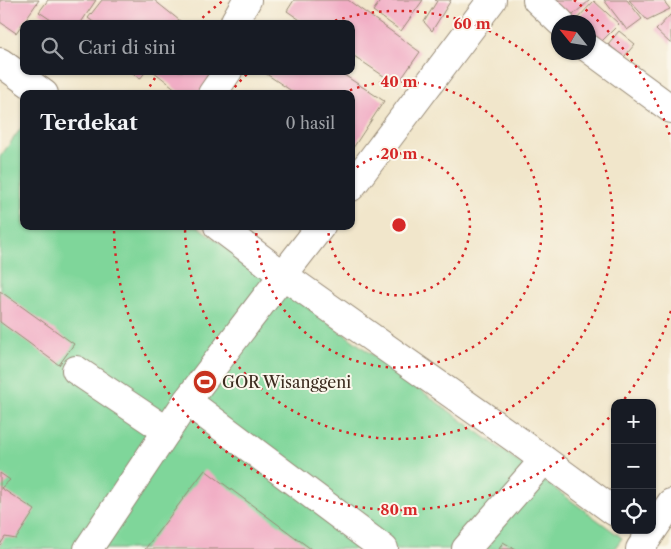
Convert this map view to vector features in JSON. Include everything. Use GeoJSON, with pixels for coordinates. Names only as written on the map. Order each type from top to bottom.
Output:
{"type":"FeatureCollection","features":[{"type":"Feature","properties":{"kind":"street"},"geometry":{"type":"LineString","coordinates":[[236,20],[247,0]]}},
{"type":"Feature","properties":{"kind":"street"},"geometry":{"type":"LineString","coordinates":[[355,182],[492,0]]}},
{"type":"Feature","properties":{"kind":"street"},"geometry":{"type":"LineString","coordinates":[[537,0],[553,15]]}},
{"type":"Feature","properties":{"kind":"street"},"geometry":{"type":"LineString","coordinates":[[596,54],[671,109]]}},
{"type":"Feature","properties":{"kind":"street"},"geometry":{"type":"LineString","coordinates":[[0,62],[38,90]]}},
{"type":"Feature","properties":{"kind":"street"},"geometry":{"type":"LineString","coordinates":[[215,90],[225,75]]}},
{"type":"Feature","properties":{"kind":"street"},"geometry":{"type":"LineString","coordinates":[[223,230],[283,275],[611,509]]}},
{"type":"Feature","properties":{"kind":"street"},"geometry":{"type":"LineString","coordinates":[[88,549],[187,401],[318,230]]}},
{"type":"Feature","properties":{"kind":"street"},"geometry":{"type":"LineString","coordinates":[[76,370],[167,431]]}},
{"type":"Feature","properties":{"kind":"street"},"geometry":{"type":"LineString","coordinates":[[187,401],[384,549]]}},
{"type":"Feature","properties":{"kind":"street"},"geometry":{"type":"LineString","coordinates":[[466,549],[544,460]]}},
{"type":"Feature","properties":{"kind":"street"},"geometry":{"type":"LineString","coordinates":[[648,541],[671,503]]}},
{"type":"Feature","properties":{"kind":"green space","name":"GOR Wisanggeni"},"geometry":{"type":"Polygon","coordinates":[[[20,130],[20,230],[202,230],[611,530],[611,534],[617,534],[622,538],[614,549],[0,549],[0,157],[20,130]]]}},
{"type":"Feature","properties":{"kind":"building"},"geometry":{"type":"Polygon","coordinates":[[[0,0],[39,0],[25,20],[20,20],[20,27],[16,33],[0,22],[0,0]]]}},
{"type":"Feature","properties":{"kind":"building"},"geometry":{"type":"Polygon","coordinates":[[[48,0],[96,0],[83,20],[51,20],[39,12],[48,0]]]}},
{"type":"Feature","properties":{"kind":"building"},"geometry":{"type":"Polygon","coordinates":[[[102,0],[154,0],[179,20],[91,20],[88,18],[102,0]]]}},
{"type":"Feature","properties":{"kind":"building"},"geometry":{"type":"Polygon","coordinates":[[[294,0],[348,0],[420,52],[397,85],[355,57],[355,20],[300,20],[287,11],[294,0]]]}},
{"type":"Feature","properties":{"kind":"building"},"geometry":{"type":"Polygon","coordinates":[[[381,0],[423,0],[401,31],[373,11],[381,0]]]}},
{"type":"Feature","properties":{"kind":"building"},"geometry":{"type":"Polygon","coordinates":[[[435,0],[451,0],[432,31],[424,22],[437,1],[435,0]]]}},
{"type":"Feature","properties":{"kind":"building"},"geometry":{"type":"Polygon","coordinates":[[[544,0],[590,0],[573,15],[560,15],[544,0]]]}},
{"type":"Feature","properties":{"kind":"building"},"geometry":{"type":"Polygon","coordinates":[[[604,0],[627,0],[642,19],[627,30],[604,0]]]}},
{"type":"Feature","properties":{"kind":"building"},"geometry":{"type":"Polygon","coordinates":[[[629,0],[663,0],[670,9],[647,20],[629,0]]]}},
{"type":"Feature","properties":{"kind":"building"},"geometry":{"type":"Polygon","coordinates":[[[594,1],[619,24],[599,44],[596,42],[596,15],[581,15],[594,1]]]}},
{"type":"Feature","properties":{"kind":"building"},"geometry":{"type":"Polygon","coordinates":[[[671,14],[671,44],[656,30],[671,14]]]}},
{"type":"Feature","properties":{"kind":"building"},"geometry":{"type":"Polygon","coordinates":[[[619,31],[635,44],[624,57],[608,44],[619,31]]]}},
{"type":"Feature","properties":{"kind":"building"},"geometry":{"type":"Polygon","coordinates":[[[135,75],[143,75],[140,79],[135,75]]]}},
{"type":"Feature","properties":{"kind":"building"},"geometry":{"type":"Polygon","coordinates":[[[158,75],[219,75],[207,90],[177,90],[158,75]]]}},
{"type":"Feature","properties":{"kind":"building"},"geometry":{"type":"Polygon","coordinates":[[[268,75],[344,75],[384,101],[355,145],[355,90],[290,90],[268,75]]]}},
{"type":"Feature","properties":{"kind":"building"},"geometry":{"type":"Polygon","coordinates":[[[0,291],[74,344],[59,365],[0,322],[0,291]]]}},
{"type":"Feature","properties":{"kind":"building"},"geometry":{"type":"Polygon","coordinates":[[[205,470],[311,549],[145,549],[205,470]]]}},
{"type":"Feature","properties":{"kind":"building"},"geometry":{"type":"Polygon","coordinates":[[[0,473],[10,480],[1,488],[35,510],[16,539],[5,537],[0,545],[0,473]]]}},
{"type":"Feature","properties":{"kind":"building"},"geometry":{"type":"Polygon","coordinates":[[[503,542],[515,549],[499,549],[503,542]]]}},
{"type":"Feature","properties":{"kind":"place","name":"GOR Wisanggeni"},"geometry":{"type":"Point","coordinates":[205,382]}}]}
